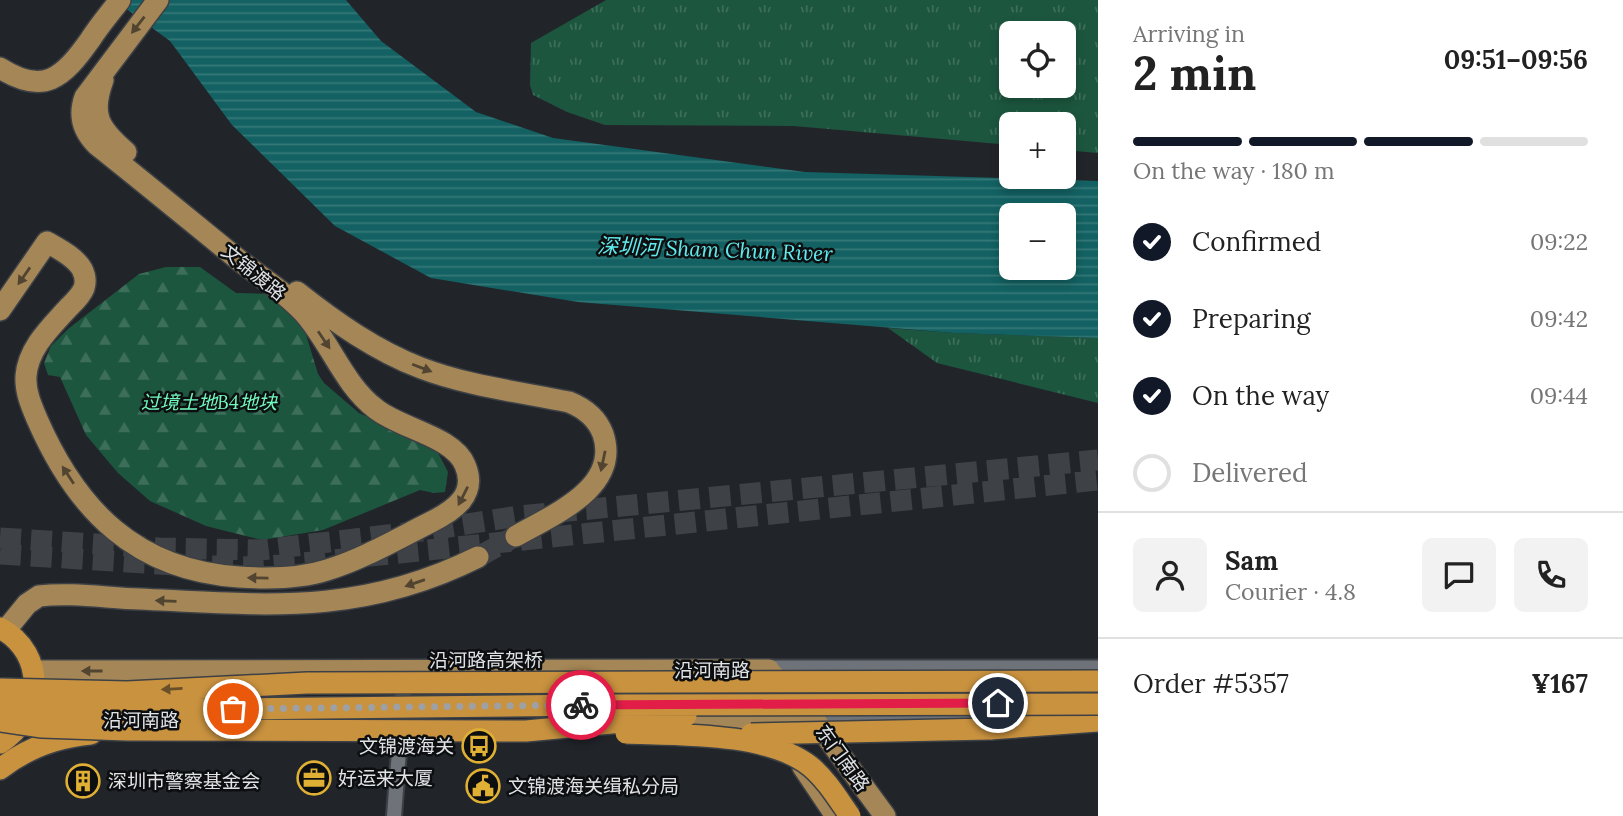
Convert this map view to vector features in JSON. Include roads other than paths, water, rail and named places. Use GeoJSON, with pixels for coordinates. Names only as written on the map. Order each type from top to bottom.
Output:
{"type":"FeatureCollection","features":[{"type":"Feature","properties":{"kind":"highway"},"geometry":{"type":"LineString","coordinates":[[0,743],[24,721],[33,697],[33,671],[23,648],[3,630]]}},
{"type":"Feature","properties":{"kind":"highway","name":"沿河路高架桥"},"geometry":{"type":"LineString","coordinates":[[0,689],[127,692],[307,683],[1098,681]]}},
{"type":"Feature","properties":{"kind":"highway"},"geometry":{"type":"LineString","coordinates":[[526,731],[828,703]]}},
{"type":"Feature","properties":{"kind":"highway"},"geometry":{"type":"LineString","coordinates":[[0,709],[60,711],[828,703],[1098,704]]}},
{"type":"Feature","properties":{"kind":"highway"},"geometry":{"type":"LineString","coordinates":[[0,721],[52,727],[128,730],[526,731],[707,735],[990,729],[1098,718]]}},
{"type":"Feature","properties":{"kind":"highway"},"geometry":{"type":"LineString","coordinates":[[0,769],[16,756],[55,740],[128,730]]}},
{"type":"Feature","properties":{"kind":"highway"},"geometry":{"type":"LineString","coordinates":[[707,735],[771,747],[790,754],[809,765],[850,816]]}},
{"type":"Feature","properties":{"kind":"main road"},"geometry":{"type":"LineString","coordinates":[[0,68],[26,81],[47,81],[66,71],[120,0]]}},
{"type":"Feature","properties":{"kind":"main road"},"geometry":{"type":"LineString","coordinates":[[119,51],[158,0]]}},
{"type":"Feature","properties":{"kind":"main road"},"geometry":{"type":"LineString","coordinates":[[0,56],[20,66],[41,68],[70,57],[94,33]]}},
{"type":"Feature","properties":{"kind":"main road","name":"文锦渡路"},"geometry":{"type":"LineString","coordinates":[[0,310],[47,242],[80,267],[85,283],[81,293],[40,340],[30,358],[26,374],[27,394],[50,447],[78,491],[120,534],[147,554],[168,564],[219,576],[284,578],[314,573],[346,563],[447,514],[455,509],[466,494],[468,472],[450,446],[401,425],[374,408],[361,395],[302,311],[89,138],[81,120],[82,104],[119,51]]}},
{"type":"Feature","properties":{"kind":"main road","name":"文锦渡路"},"geometry":{"type":"LineString","coordinates":[[119,51],[97,96],[99,120],[107,134],[316,306],[379,348],[421,368],[476,383],[569,402],[592,416],[601,428],[606,451],[605,461],[593,485],[573,502],[516,536]]}},
{"type":"Feature","properties":{"kind":"main road"},"geometry":{"type":"LineString","coordinates":[[3,630],[27,604],[39,596],[268,605],[322,603],[406,587],[478,557]]}},
{"type":"Feature","properties":{"kind":"main road","name":"东门南路"},"geometry":{"type":"LineString","coordinates":[[769,670],[766,698],[773,721],[836,816]]}},
{"type":"Feature","properties":{"kind":"main road","name":"东门南路"},"geometry":{"type":"LineString","coordinates":[[769,670],[816,722],[885,816]]}},
{"type":"Feature","properties":{"kind":"main road","name":"沿河南路"},"geometry":{"type":"LineString","coordinates":[[33,671],[1098,670]]}},
{"type":"Feature","properties":{"kind":"main road","name":"沿河南路"},"geometry":{"type":"LineString","coordinates":[[24,721],[816,722],[1098,718]]}},
{"type":"Feature","properties":{"kind":"street"},"geometry":{"type":"LineString","coordinates":[[394,816],[405,671]]}},
{"type":"Feature","properties":{"kind":"water","name":"深圳河 Sham Chun River"},"geometry":{"type":"Polygon","coordinates":[[[114,0],[346,0],[381,41],[476,112],[553,138],[805,172],[999,178],[999,189],[1076,189],[1076,180],[1098,181],[1098,338],[954,333],[578,302],[431,278],[335,226],[232,125],[170,41],[114,0]]]}},
{"type":"Feature","properties":{"kind":"tunnel"},"geometry":{"type":"LineString","coordinates":[[0,538],[159,548],[261,550],[430,530],[518,516],[1098,460]]}},
{"type":"Feature","properties":{"kind":"tunnel"},"geometry":{"type":"LineString","coordinates":[[212,566],[258,567],[313,562],[1098,480]]}},
{"type":"Feature","properties":{"kind":"tunnel"},"geometry":{"type":"LineString","coordinates":[[478,557],[516,536]]}},
{"type":"Feature","properties":{"kind":"tunnel"},"geometry":{"type":"LineString","coordinates":[[0,554],[176,565]]}},
{"type":"Feature","properties":{"kind":"place","name":"文锦渡海关"},"geometry":{"type":"Point","coordinates":[479,746]}},
{"type":"Feature","properties":{"kind":"place","name":"好运来大厦"},"geometry":{"type":"Point","coordinates":[314,778]}},
{"type":"Feature","properties":{"kind":"place","name":"深圳市警察基金会"},"geometry":{"type":"Point","coordinates":[83,781]}},
{"type":"Feature","properties":{"kind":"place","name":"文锦渡海关缉私分局"},"geometry":{"type":"Point","coordinates":[483,786]}},
{"type":"Feature","properties":{"kind":"park label","name":"过境土地B4地块"},"geometry":{"type":"Point","coordinates":[209,402]}}]}
